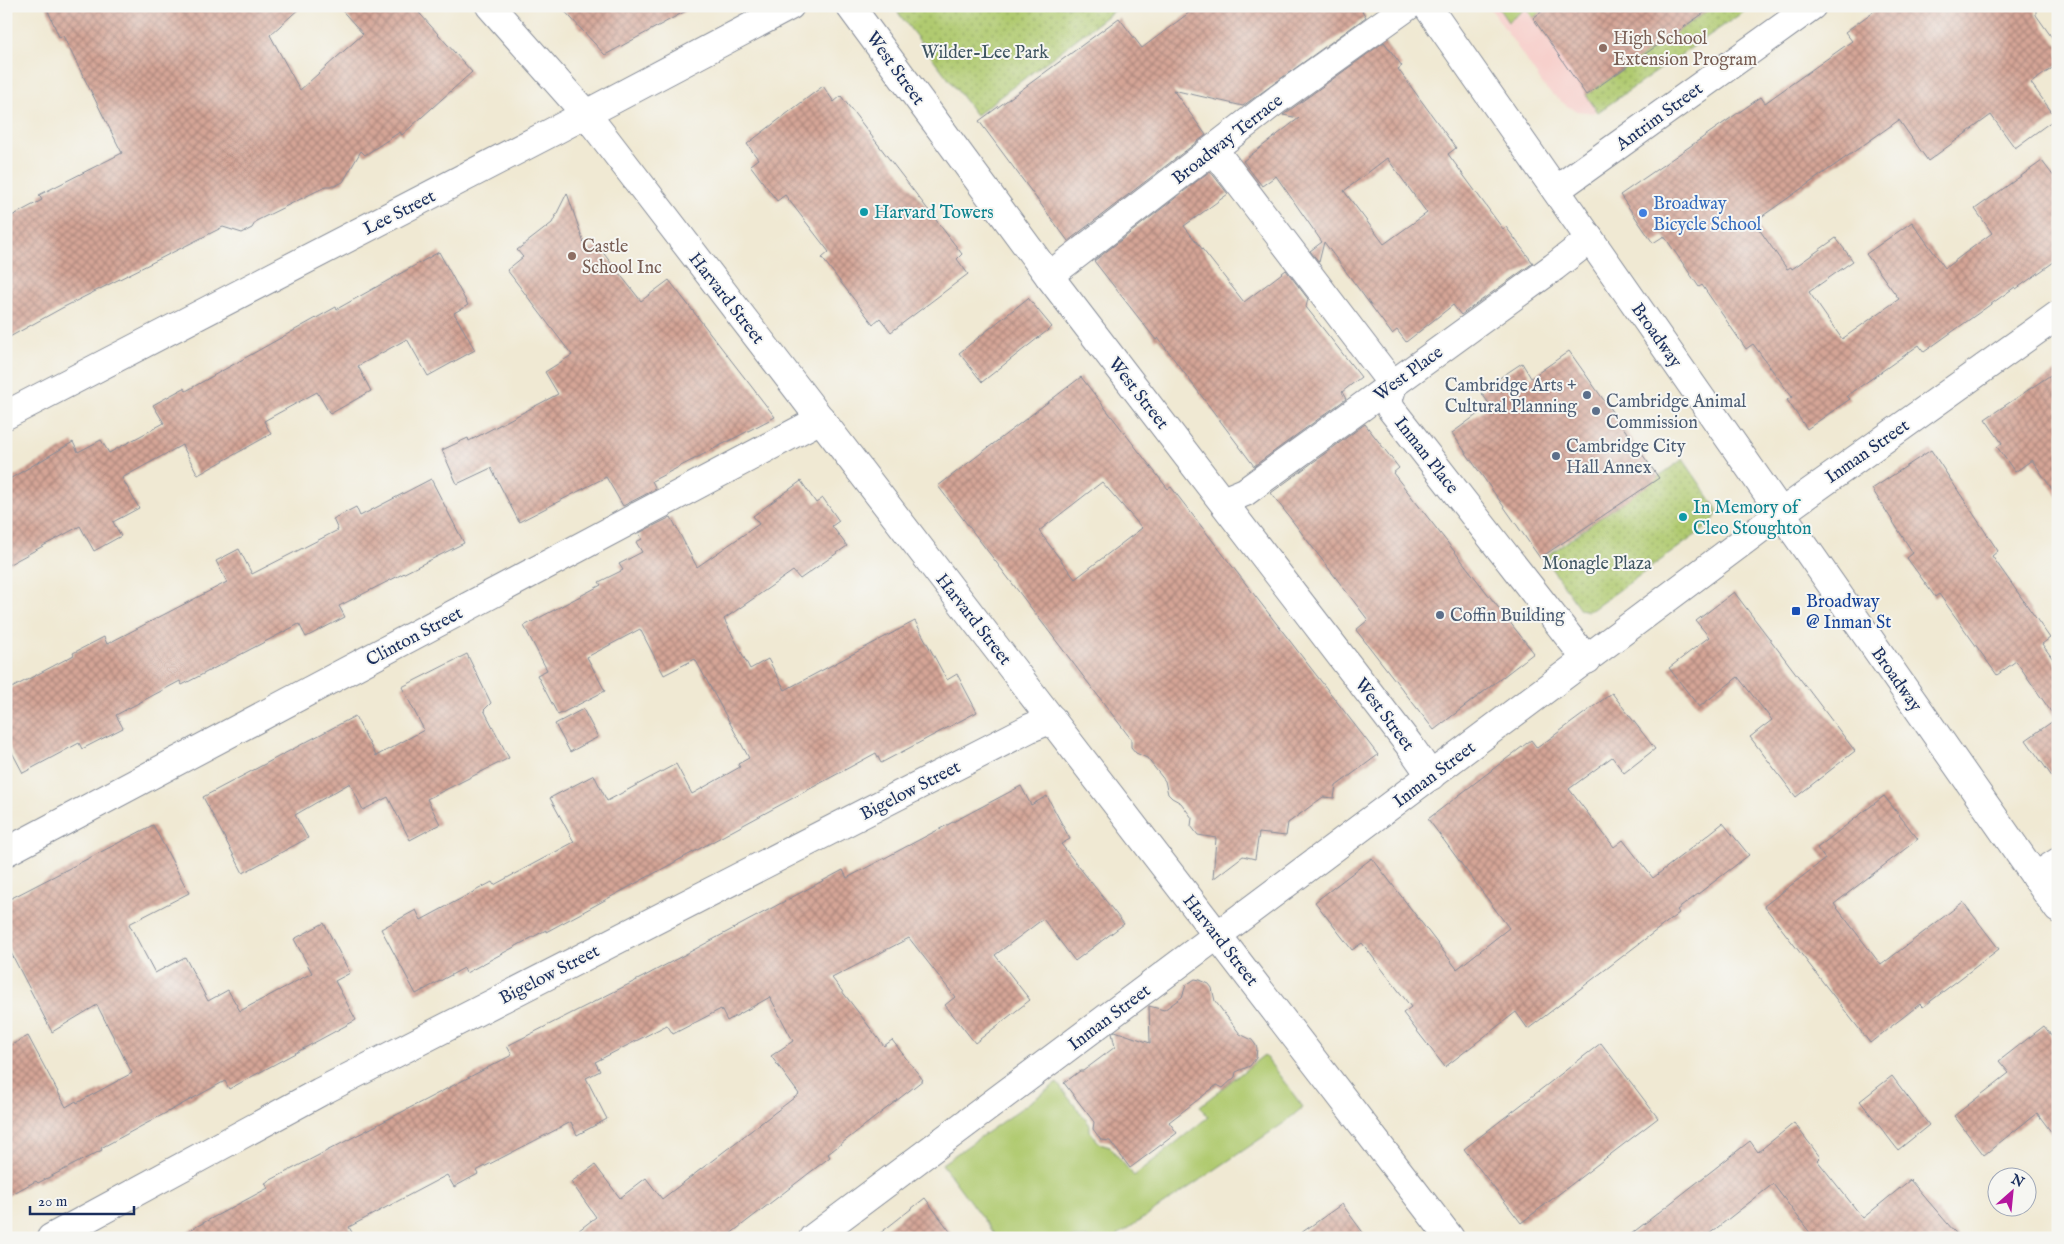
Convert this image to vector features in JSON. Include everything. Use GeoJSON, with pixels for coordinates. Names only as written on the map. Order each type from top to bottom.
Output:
{"type":"FeatureCollection","features":[{"type":"Feature","properties":{"kind":"street","name":"Harvard Street"},"geometry":{"type":"LineString","coordinates":[[490,6],[585,113],[1450,1238]]}},
{"type":"Feature","properties":{"kind":"street","name":"Lee Street"},"geometry":{"type":"LineString","coordinates":[[6,415],[790,6]]}},
{"type":"Feature","properties":{"kind":"street","name":"West Street"},"geometry":{"type":"LineString","coordinates":[[850,6],[1049,276],[1410,746],[1431,776]]}},
{"type":"Feature","properties":{"kind":"street","name":"Broadway Terrace"},"geometry":{"type":"LineString","coordinates":[[1049,276],[1278,100],[1408,6]]}},
{"type":"Feature","properties":{"kind":"street","name":"Broadway"},"geometry":{"type":"LineString","coordinates":[[1427,6],[2058,910]]}},
{"type":"Feature","properties":{"kind":"street","name":"Antrim Street"},"geometry":{"type":"LineString","coordinates":[[1556,190],[1812,6]]}},
{"type":"Feature","properties":{"kind":"street"},"geometry":{"type":"LineString","coordinates":[[1214,150],[1393,385]]}},
{"type":"Feature","properties":{"kind":"street","name":"West Place"},"geometry":{"type":"LineString","coordinates":[[1223,502],[1244,492],[1393,385],[1590,239]]}},
{"type":"Feature","properties":{"kind":"street","name":"Inman Street"},"geometry":{"type":"LineString","coordinates":[[813,1238],[1781,513],[2058,315]]}},
{"type":"Feature","properties":{"kind":"street","name":"Inman Place"},"geometry":{"type":"LineString","coordinates":[[1393,385],[1388,401],[1392,410],[1587,660]]}},
{"type":"Feature","properties":{"kind":"street","name":"Clinton Street"},"geometry":{"type":"LineString","coordinates":[[6,852],[821,419]]}},
{"type":"Feature","properties":{"kind":"street","name":"Bigelow Street"},"geometry":{"type":"LineString","coordinates":[[51,1238],[320,1092],[1030,728],[1052,719]]}},
{"type":"Feature","properties":{"kind":"street"},"geometry":{"type":"LineString","coordinates":[[2035,877],[2058,862]]}},
{"type":"Feature","properties":{"kind":"shaded area","name":"High School Extension Program"},"geometry":{"type":"Polygon","coordinates":[[[1489,6],[1750,6],[1593,113],[1577,111],[1567,106],[1546,89],[1489,6]]]}},
{"type":"Feature","properties":{"kind":"green space","name":"Wilder-Lee Park"},"geometry":{"type":"Polygon","coordinates":[[[893,6],[1120,6],[976,115],[893,6]]]}},
{"type":"Feature","properties":{"kind":"green space"},"geometry":{"type":"Polygon","coordinates":[[[1497,6],[1549,6],[1533,18],[1526,8],[1508,22],[1497,6]]]}},
{"type":"Feature","properties":{"kind":"green space"},"geometry":{"type":"Polygon","coordinates":[[[1714,6],[1752,6],[1598,112],[1586,95],[1714,6]]]}},
{"type":"Feature","properties":{"kind":"green space","name":"Monagle Plaza"},"geometry":{"type":"Polygon","coordinates":[[[1683,459],[1717,509],[1717,514],[1711,524],[1593,609],[1588,611],[1580,609],[1544,558],[1683,459]]]}},
{"type":"Feature","properties":{"kind":"green space"},"geometry":{"type":"Polygon","coordinates":[[[1264,1055],[1303,1107],[1284,1123],[1114,1238],[997,1238],[942,1164],[1057,1083],[1090,1125],[1090,1131],[1100,1144],[1110,1147],[1134,1176],[1208,1117],[1200,1106],[1264,1055]]]}},
{"type":"Feature","properties":{"kind":"building"},"geometry":{"type":"Polygon","coordinates":[[[46,6],[302,6],[270,35],[300,90],[363,34],[338,6],[413,6],[472,72],[402,135],[400,132],[365,155],[361,151],[343,182],[335,186],[327,186],[256,221],[252,228],[242,233],[223,227],[62,308],[6,339],[6,219],[42,200],[39,195],[122,153],[63,36],[59,37],[46,6]]]}},
{"type":"Feature","properties":{"kind":"building"},"geometry":{"type":"Polygon","coordinates":[[[560,6],[695,6],[605,55],[560,6]]]}},
{"type":"Feature","properties":{"kind":"building"},"geometry":{"type":"Polygon","coordinates":[[[1198,6],[1359,6],[1366,17],[1243,106],[1173,90],[1206,135],[1068,241],[979,121],[1119,18],[1142,48],[1198,6]]]}},
{"type":"Feature","properties":{"kind":"building"},"geometry":{"type":"Polygon","coordinates":[[[1549,6],[1714,6],[1586,95],[1533,18],[1549,6]]]}},
{"type":"Feature","properties":{"kind":"building"},"geometry":{"type":"Polygon","coordinates":[[[1881,6],[2036,6],[2036,15],[2058,46],[2058,64],[2031,83],[2056,118],[2015,148],[1991,115],[1928,161],[1899,120],[1754,222],[1787,269],[1791,267],[1792,269],[1836,238],[1853,261],[1809,292],[1842,339],[1899,299],[1866,254],[1912,222],[1945,268],[1992,233],[1975,209],[2042,161],[2058,182],[2058,259],[2016,289],[2015,287],[1924,352],[1919,345],[1847,396],[1850,399],[1807,429],[1787,400],[1792,397],[1753,344],[1746,349],[1702,285],[1699,287],[1664,236],[1653,243],[1620,195],[1761,97],[1765,103],[1852,41],[1845,32],[1881,6]]]}},
{"type":"Feature","properties":{"kind":"building"},"geometry":{"type":"Polygon","coordinates":[[[1384,42],[1402,66],[1398,69],[1456,148],[1448,154],[1503,229],[1506,227],[1533,263],[1461,315],[1453,305],[1406,342],[1397,330],[1392,334],[1324,242],[1319,262],[1310,251],[1322,242],[1276,176],[1262,186],[1243,161],[1299,118],[1283,115],[1384,42]],[[1387,158],[1344,191],[1384,244],[1427,213],[1387,158]]]}},
{"type":"Feature","properties":{"kind":"building","name":"Harvard Towers"},"geometry":{"type":"Polygon","coordinates":[[[823,86],[834,102],[841,96],[962,254],[957,259],[968,274],[891,332],[880,318],[873,324],[822,258],[829,252],[785,195],[777,201],[750,165],[758,159],[747,144],[823,86]]]}},
{"type":"Feature","properties":{"kind":"building"},"geometry":{"type":"Polygon","coordinates":[[[1210,171],[1228,194],[1184,226],[1244,302],[1286,270],[1308,299],[1306,307],[1361,377],[1342,392],[1346,399],[1254,466],[1158,338],[1156,340],[1094,261],[1210,171]]]}},
{"type":"Feature","properties":{"kind":"building"},"geometry":{"type":"Polygon","coordinates":[[[567,193],[587,252],[597,245],[641,301],[669,280],[775,417],[652,481],[656,489],[623,506],[606,477],[519,522],[491,468],[457,484],[442,450],[468,438],[469,441],[558,394],[545,372],[572,355],[507,270],[523,257],[517,250],[552,223],[567,193]]]}},
{"type":"Feature","properties":{"kind":"building"},"geometry":{"type":"Polygon","coordinates":[[[439,252],[468,305],[454,313],[475,350],[428,376],[407,339],[358,366],[371,391],[330,414],[317,392],[264,421],[271,434],[198,475],[182,445],[122,478],[139,508],[113,522],[121,536],[94,551],[80,526],[6,566],[6,481],[73,442],[78,452],[101,440],[109,453],[164,423],[153,405],[184,388],[186,391],[439,252]]]}},
{"type":"Feature","properties":{"kind":"building"},"geometry":{"type":"Polygon","coordinates":[[[1028,298],[1052,327],[982,382],[959,353],[1028,298]]]}},
{"type":"Feature","properties":{"kind":"building","name":"Cambridge City Hall Annex"},"geometry":{"type":"Polygon","coordinates":[[[1569,351],[1659,478],[1540,558],[1452,433],[1490,405],[1480,391],[1522,363],[1531,378],[1569,351]]]}},
{"type":"Feature","properties":{"kind":"building"},"geometry":{"type":"Polygon","coordinates":[[[2058,370],[2058,498],[2032,460],[2015,472],[1997,447],[2002,443],[1985,419],[2058,370]]]}},
{"type":"Feature","properties":{"kind":"building"},"geometry":{"type":"Polygon","coordinates":[[[1081,377],[1168,489],[1171,487],[1378,755],[1336,786],[1334,798],[1323,797],[1288,823],[1286,836],[1259,833],[1255,859],[1243,856],[1213,879],[1216,838],[1198,835],[1191,826],[1192,818],[1181,803],[1168,794],[1165,781],[1147,758],[1136,753],[1131,747],[1131,739],[938,486],[1081,377]],[[1102,482],[1039,531],[1075,579],[1142,528],[1102,482]]]}},
{"type":"Feature","properties":{"kind":"building"},"geometry":{"type":"Polygon","coordinates":[[[1365,424],[1399,468],[1393,473],[1534,653],[1434,730],[1356,630],[1368,620],[1271,493],[1365,424]]]}},
{"type":"Feature","properties":{"kind":"building"},"geometry":{"type":"Polygon","coordinates":[[[1931,450],[1998,551],[1992,556],[2050,638],[2042,644],[2058,666],[2058,785],[2026,740],[2056,719],[2016,661],[1997,675],[1939,594],[1935,597],[1907,558],[1913,553],[1872,489],[1931,450]]]}},
{"type":"Feature","properties":{"kind":"building"},"geometry":{"type":"Polygon","coordinates":[[[431,479],[464,543],[339,606],[345,617],[306,637],[299,624],[182,685],[180,681],[116,715],[123,728],[82,749],[79,743],[23,773],[6,741],[6,691],[104,637],[107,644],[227,582],[216,561],[239,549],[252,574],[338,530],[333,519],[356,507],[360,516],[431,479]]]}},
{"type":"Feature","properties":{"kind":"building"},"geometry":{"type":"Polygon","coordinates":[[[801,481],[816,503],[823,498],[839,521],[832,526],[847,546],[800,579],[793,571],[724,619],[750,669],[768,659],[785,690],[915,621],[947,680],[957,674],[977,712],[881,763],[876,753],[546,932],[546,930],[466,973],[464,968],[416,994],[381,929],[416,910],[421,920],[492,882],[494,885],[574,842],[550,798],[594,775],[607,801],[676,764],[692,794],[740,767],[738,764],[749,758],[695,659],[664,675],[640,629],[587,657],[605,691],[558,715],[537,675],[547,670],[524,626],[601,585],[599,582],[623,570],[619,564],[642,552],[636,542],[642,539],[639,533],[671,517],[697,567],[759,524],[753,516],[801,481]]]}},
{"type":"Feature","properties":{"kind":"building"},"geometry":{"type":"Polygon","coordinates":[[[1734,592],[1855,751],[1796,797],[1750,737],[1772,720],[1738,677],[1699,707],[1669,668],[1709,637],[1696,621],[1734,592]]]}},
{"type":"Feature","properties":{"kind":"building"},"geometry":{"type":"Polygon","coordinates":[[[467,654],[491,703],[484,710],[509,758],[427,799],[440,824],[410,840],[388,797],[363,810],[350,783],[295,815],[308,838],[243,873],[203,797],[355,716],[376,756],[424,730],[402,687],[467,654]]]}},
{"type":"Feature","properties":{"kind":"building"},"geometry":{"type":"Polygon","coordinates":[[[1612,693],[1655,749],[1624,773],[1612,757],[1569,789],[1614,847],[1623,840],[1653,878],[1723,823],[1749,855],[1677,910],[1679,913],[1528,1029],[1516,1012],[1445,1067],[1403,1013],[1411,1007],[1362,943],[1352,950],[1315,902],[1372,858],[1457,969],[1509,928],[1428,819],[1531,740],[1537,748],[1612,693]]]}},
{"type":"Feature","properties":{"kind":"building"},"geometry":{"type":"Polygon","coordinates":[[[583,709],[598,737],[570,752],[555,724],[583,709]]]}},
{"type":"Feature","properties":{"kind":"building"},"geometry":{"type":"Polygon","coordinates":[[[1021,786],[1031,805],[1047,796],[1070,839],[1061,844],[1124,924],[1075,961],[1043,919],[995,955],[1030,1000],[975,1043],[945,1005],[955,997],[909,938],[832,978],[884,1046],[892,1040],[923,1080],[828,1154],[830,1157],[725,1238],[569,1238],[596,1217],[571,1182],[595,1165],[620,1198],[646,1178],[662,1199],[799,1094],[771,1056],[793,1041],[770,997],[727,1021],[721,1009],[673,1034],[667,1025],[595,1062],[600,1071],[586,1078],[607,1119],[577,1135],[571,1122],[476,1171],[478,1174],[454,1187],[447,1175],[349,1227],[355,1238],[175,1238],[268,1188],[265,1183],[512,1055],[507,1046],[643,977],[843,870],[847,878],[1021,786]]]}},
{"type":"Feature","properties":{"kind":"building"},"geometry":{"type":"Polygon","coordinates":[[[1884,796],[1918,839],[1834,904],[1881,965],[1963,902],[1999,949],[1923,1007],[1920,1004],[1870,1043],[1764,906],[1825,859],[1817,848],[1884,796]]]}},
{"type":"Feature","properties":{"kind":"building"},"geometry":{"type":"Polygon","coordinates":[[[153,825],[189,893],[129,924],[155,973],[185,957],[208,1001],[228,990],[240,1011],[312,973],[294,939],[324,923],[350,973],[335,981],[356,1020],[229,1089],[225,1081],[101,1148],[102,1150],[6,1197],[6,1048],[28,1036],[66,1107],[132,1073],[97,1005],[52,1032],[6,943],[6,901],[153,825]]]}},
{"type":"Feature","properties":{"kind":"building"},"geometry":{"type":"Polygon","coordinates":[[[1195,979],[1209,984],[1215,1001],[1240,1034],[1252,1040],[1255,1044],[1257,1048],[1256,1058],[1250,1066],[1236,1072],[1235,1077],[1223,1088],[1217,1085],[1169,1122],[1177,1133],[1130,1168],[1110,1141],[1101,1140],[1093,1129],[1094,1122],[1064,1083],[1115,1047],[1112,1033],[1115,1031],[1150,1043],[1149,1006],[1164,1010],[1182,997],[1186,985],[1195,979]]]}},
{"type":"Feature","properties":{"kind":"building"},"geometry":{"type":"Polygon","coordinates":[[[2044,1026],[2058,1044],[2058,1141],[2037,1113],[1984,1155],[1954,1116],[2009,1073],[1999,1061],[2044,1026]]]}},
{"type":"Feature","properties":{"kind":"building"},"geometry":{"type":"Polygon","coordinates":[[[1601,1043],[1658,1118],[1521,1223],[1464,1149],[1601,1043]]]}},
{"type":"Feature","properties":{"kind":"building"},"geometry":{"type":"Polygon","coordinates":[[[1892,1076],[1929,1125],[1898,1150],[1860,1101],[1892,1076]]]}},
{"type":"Feature","properties":{"kind":"building"},"geometry":{"type":"Polygon","coordinates":[[[1794,1123],[1820,1157],[1817,1160],[1863,1218],[1910,1180],[1960,1238],[1814,1238],[1773,1184],[1704,1238],[1626,1238],[1750,1141],[1758,1152],[1794,1123]]]}},
{"type":"Feature","properties":{"kind":"building"},"geometry":{"type":"Polygon","coordinates":[[[925,1198],[955,1238],[874,1238],[925,1198]]]}},
{"type":"Feature","properties":{"kind":"building"},"geometry":{"type":"Polygon","coordinates":[[[1342,1204],[1367,1238],[1294,1238],[1342,1204]]]}},
{"type":"Feature","properties":{"kind":"place","name":"High School Extension Program"},"geometry":{"type":"Point","coordinates":[1603,48]}},
{"type":"Feature","properties":{"kind":"place","name":"Harvard Towers"},"geometry":{"type":"Point","coordinates":[864,212]}},
{"type":"Feature","properties":{"kind":"place","name":"Broadway Bicycle School"},"geometry":{"type":"Point","coordinates":[1643,213]}},
{"type":"Feature","properties":{"kind":"place","name":"Castle School Inc"},"geometry":{"type":"Point","coordinates":[572,256]}},
{"type":"Feature","properties":{"kind":"place","name":"Cambridge Arts + Cultural Planning"},"geometry":{"type":"Point","coordinates":[1587,395]}},
{"type":"Feature","properties":{"kind":"place","name":"Cambridge Animal Commission"},"geometry":{"type":"Point","coordinates":[1596,411]}},
{"type":"Feature","properties":{"kind":"place","name":"Cambridge City Hall Annex"},"geometry":{"type":"Point","coordinates":[1556,456]}},
{"type":"Feature","properties":{"kind":"place","name":"In Memory of Cleo Stoughton"},"geometry":{"type":"Point","coordinates":[1683,517]}},
{"type":"Feature","properties":{"kind":"place","name":"Broadway @ Inman St"},"geometry":{"type":"Point","coordinates":[1796,611]}},
{"type":"Feature","properties":{"kind":"place","name":"Coffin Building"},"geometry":{"type":"Point","coordinates":[1440,615]}}]}
